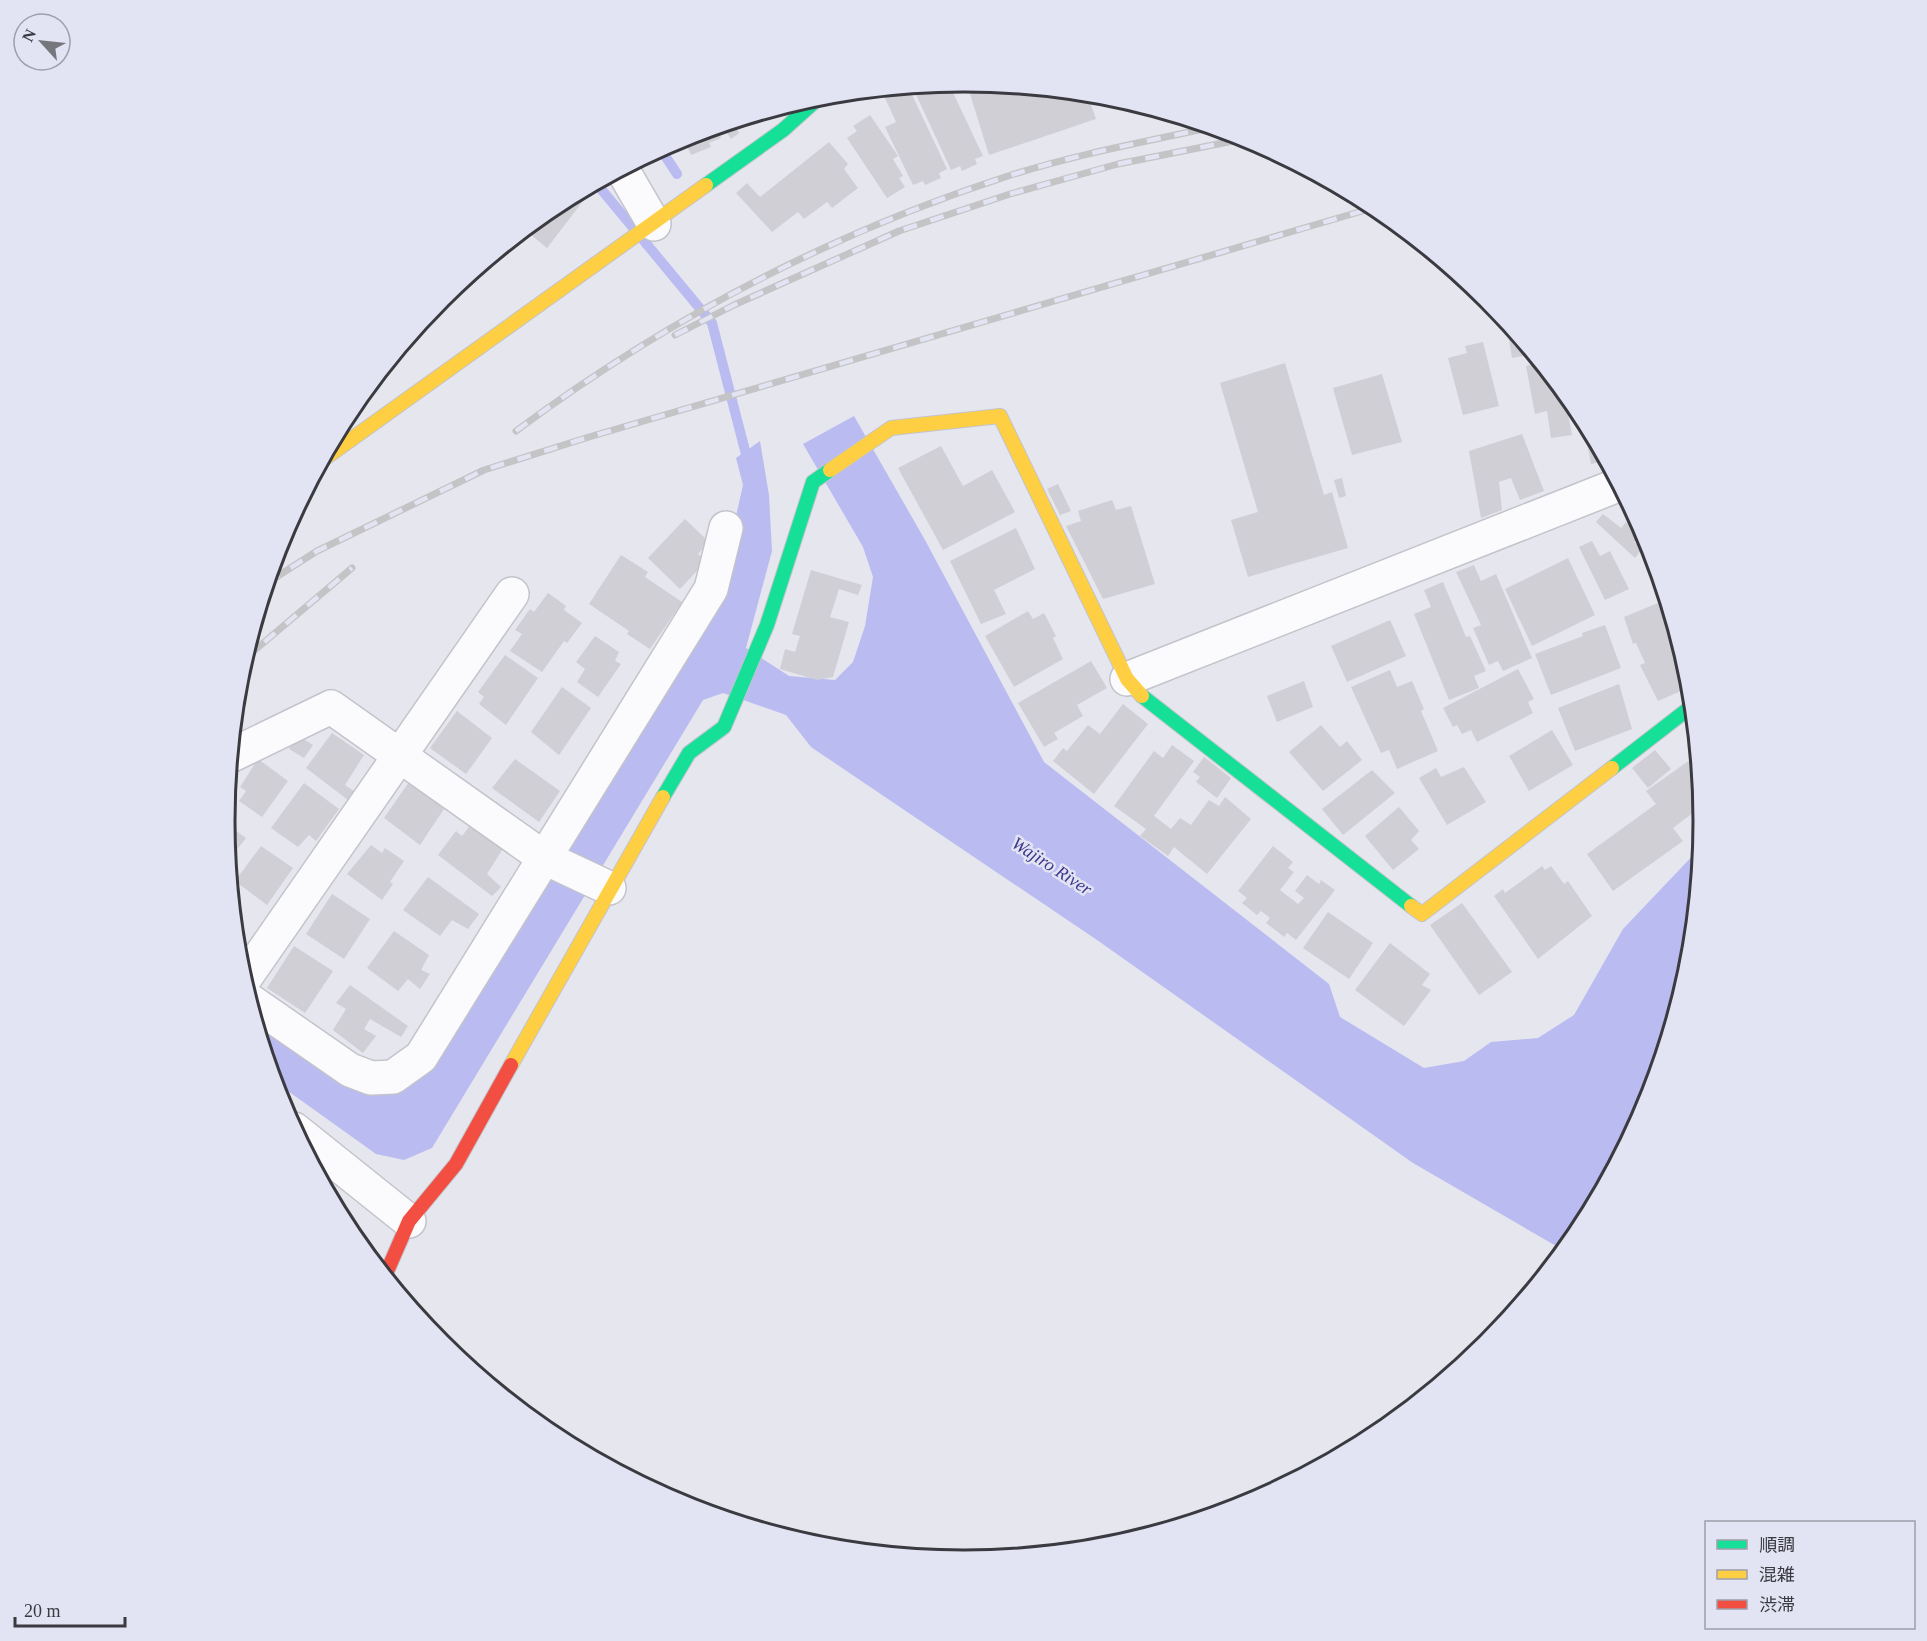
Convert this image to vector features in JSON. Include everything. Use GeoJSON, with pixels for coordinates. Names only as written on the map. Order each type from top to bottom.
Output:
{"type":"FeatureCollection","features":[{"type":"Feature","properties":{"kind":"street"},"geometry":{"type":"LineString","coordinates":[[335,451],[654,224],[783,130],[806,109]]}},
{"type":"Feature","properties":{"kind":"street"},"geometry":{"type":"LineString","coordinates":[[626,175],[654,224]]}},
{"type":"Feature","properties":{"kind":"street"},"geometry":{"type":"LineString","coordinates":[[388,1268],[409,1221],[456,1164],[609,888],[689,753],[724,727],[767,625],[813,482],[891,428],[1000,416],[1127,679],[1143,697],[1422,914],[1684,712]]}},
{"type":"Feature","properties":{"kind":"street"},"geometry":{"type":"LineString","coordinates":[[1127,679],[1611,487]]}},
{"type":"Feature","properties":{"kind":"street"},"geometry":{"type":"LineString","coordinates":[[258,1007],[350,1070],[371,1078],[393,1077],[422,1057],[543,857],[711,589],[726,528]]}},
{"type":"Feature","properties":{"kind":"street"},"geometry":{"type":"LineString","coordinates":[[251,970],[512,594]]}},
{"type":"Feature","properties":{"kind":"street"},"geometry":{"type":"LineString","coordinates":[[238,752],[331,707],[543,857],[609,888]]}},
{"type":"Feature","properties":{"kind":"street"},"geometry":{"type":"LineString","coordinates":[[309,1141],[409,1221]]}},
{"type":"Feature","properties":{"kind":"water"},"geometry":{"type":"Polygon","coordinates":[[[854,416],[925,540],[1044,762],[1329,984],[1340,1017],[1424,1068],[1464,1061],[1491,1042],[1538,1038],[1574,1015],[1623,929],[1691,857],[1686,916],[1678,963],[1668,1009],[1654,1055],[1617,1143],[1595,1185],[1556,1246],[1413,1163],[1097,940],[811,747],[786,715],[723,693],[703,700],[432,1148],[404,1160],[376,1154],[287,1090],[263,1021],[403,1084],[721,583],[743,485],[736,458],[760,441],[769,495],[772,551],[746,648],[789,676],[835,680],[853,662],[865,626],[873,577],[863,547],[803,444],[854,416]]]}},
{"type":"Feature","properties":{"kind":"building"},"geometry":{"type":"Polygon","coordinates":[[[953,92],[983,156],[975,159],[977,164],[962,171],[960,166],[951,170],[915,93],[953,92]]]}},
{"type":"Feature","properties":{"kind":"building"},"geometry":{"type":"Polygon","coordinates":[[[969,92],[1011,93],[1091,103],[1096,119],[989,155],[969,92]]]}},
{"type":"Feature","properties":{"kind":"building"},"geometry":{"type":"Polygon","coordinates":[[[912,93],[947,169],[939,173],[941,178],[925,185],[923,181],[913,185],[885,127],[896,122],[884,96],[912,93]]]}},
{"type":"Feature","properties":{"kind":"building"},"geometry":{"type":"Polygon","coordinates":[[[870,115],[898,156],[893,159],[903,176],[899,178],[905,187],[887,198],[847,138],[857,131],[853,126],[870,115]]]}},
{"type":"Feature","properties":{"kind":"building"},"geometry":{"type":"Polygon","coordinates":[[[736,128],[739,133],[731,139],[726,131],[736,128]]]}},
{"type":"Feature","properties":{"kind":"building"},"geometry":{"type":"Polygon","coordinates":[[[720,134],[721,138],[709,143],[711,147],[691,155],[687,146],[720,134]]]}},
{"type":"Feature","properties":{"kind":"building"},"geometry":{"type":"Polygon","coordinates":[[[829,142],[848,164],[844,169],[858,188],[832,208],[827,202],[804,219],[798,212],[772,232],[736,193],[747,183],[760,197],[829,142]]]}},
{"type":"Feature","properties":{"kind":"building"},"geometry":{"type":"Polygon","coordinates":[[[581,200],[583,201],[547,248],[530,234],[581,200]]]}},
{"type":"Feature","properties":{"kind":"building"},"geometry":{"type":"Polygon","coordinates":[[[1508,336],[1525,356],[1512,358],[1508,336]]]}},
{"type":"Feature","properties":{"kind":"building"},"geometry":{"type":"Polygon","coordinates":[[[1483,342],[1499,406],[1463,415],[1448,358],[1467,353],[1465,346],[1483,342]]]}},
{"type":"Feature","properties":{"kind":"building"},"geometry":{"type":"Polygon","coordinates":[[[1285,363],[1324,495],[1332,492],[1348,548],[1248,577],[1231,520],[1258,512],[1220,383],[1285,363]]]}},
{"type":"Feature","properties":{"kind":"building"},"geometry":{"type":"Polygon","coordinates":[[[1532,365],[1568,412],[1572,435],[1551,438],[1547,411],[1535,414],[1526,366],[1532,365]]]}},
{"type":"Feature","properties":{"kind":"building"},"geometry":{"type":"Polygon","coordinates":[[[1382,374],[1402,442],[1352,455],[1333,388],[1382,374]]]}},
{"type":"Feature","properties":{"kind":"building"},"geometry":{"type":"Polygon","coordinates":[[[1522,434],[1544,491],[1520,500],[1511,478],[1499,482],[1502,510],[1481,518],[1469,451],[1522,434]]]}},
{"type":"Feature","properties":{"kind":"building"},"geometry":{"type":"Polygon","coordinates":[[[1587,443],[1598,463],[1591,464],[1587,443]]]}},
{"type":"Feature","properties":{"kind":"building"},"geometry":{"type":"Polygon","coordinates":[[[941,446],[963,486],[992,470],[1015,512],[943,550],[898,468],[941,446]]]}},
{"type":"Feature","properties":{"kind":"building"},"geometry":{"type":"Polygon","coordinates":[[[1342,478],[1346,496],[1339,498],[1334,480],[1342,478]]]}},
{"type":"Feature","properties":{"kind":"building"},"geometry":{"type":"Polygon","coordinates":[[[1058,484],[1071,511],[1060,515],[1047,489],[1058,484]]]}},
{"type":"Feature","properties":{"kind":"building"},"geometry":{"type":"Polygon","coordinates":[[[1112,500],[1116,510],[1131,506],[1155,584],[1103,599],[1066,526],[1081,521],[1078,511],[1112,500]]]}},
{"type":"Feature","properties":{"kind":"building"},"geometry":{"type":"Polygon","coordinates":[[[1603,514],[1621,528],[1626,522],[1640,551],[1635,558],[1596,522],[1603,514]]]}},
{"type":"Feature","properties":{"kind":"building"},"geometry":{"type":"Polygon","coordinates":[[[685,519],[709,542],[698,554],[706,561],[680,589],[648,558],[685,519]]]}},
{"type":"Feature","properties":{"kind":"building"},"geometry":{"type":"Polygon","coordinates":[[[1016,528],[1035,569],[994,590],[1006,614],[981,624],[950,561],[1016,528]]]}},
{"type":"Feature","properties":{"kind":"building"},"geometry":{"type":"Polygon","coordinates":[[[1592,541],[1600,556],[1610,551],[1629,589],[1605,600],[1579,547],[1592,541]]]}},
{"type":"Feature","properties":{"kind":"building"},"geometry":{"type":"Polygon","coordinates":[[[621,555],[648,572],[645,577],[682,602],[650,649],[627,634],[629,631],[589,604],[621,555]]]}},
{"type":"Feature","properties":{"kind":"building"},"geometry":{"type":"Polygon","coordinates":[[[1568,558],[1595,615],[1532,646],[1505,589],[1568,558]]]}},
{"type":"Feature","properties":{"kind":"building"},"geometry":{"type":"Polygon","coordinates":[[[1474,565],[1481,581],[1496,574],[1532,658],[1503,671],[1498,661],[1489,665],[1473,628],[1481,625],[1456,572],[1474,565]]]}},
{"type":"Feature","properties":{"kind":"building"},"geometry":{"type":"Polygon","coordinates":[[[811,570],[862,585],[858,595],[839,589],[830,617],[849,622],[833,677],[817,680],[780,669],[785,649],[795,652],[800,636],[792,634],[811,570]]]}},
{"type":"Feature","properties":{"kind":"building"},"geometry":{"type":"Polygon","coordinates":[[[1443,582],[1466,637],[1470,636],[1486,671],[1474,676],[1479,688],[1449,700],[1414,614],[1431,607],[1424,590],[1443,582]]]}},
{"type":"Feature","properties":{"kind":"building"},"geometry":{"type":"Polygon","coordinates":[[[548,593],[566,606],[564,610],[582,623],[567,643],[564,641],[542,672],[510,651],[522,634],[515,630],[530,609],[534,612],[548,593]]]}},
{"type":"Feature","properties":{"kind":"building"},"geometry":{"type":"Polygon","coordinates":[[[1659,603],[1668,632],[1680,691],[1658,701],[1640,665],[1645,663],[1636,643],[1633,644],[1624,617],[1659,603]]]}},
{"type":"Feature","properties":{"kind":"building"},"geometry":{"type":"Polygon","coordinates":[[[1028,611],[1033,619],[1044,613],[1056,636],[1053,638],[1063,659],[1014,687],[985,636],[1028,611]]]}},
{"type":"Feature","properties":{"kind":"building"},"geometry":{"type":"Polygon","coordinates":[[[1390,620],[1406,656],[1347,682],[1331,646],[1390,620]]]}},
{"type":"Feature","properties":{"kind":"building"},"geometry":{"type":"Polygon","coordinates":[[[1605,625],[1621,668],[1551,695],[1535,654],[1605,625]]]}},
{"type":"Feature","properties":{"kind":"building"},"geometry":{"type":"Polygon","coordinates":[[[595,636],[619,652],[615,661],[621,664],[598,697],[577,682],[585,669],[576,662],[595,636]]]}},
{"type":"Feature","properties":{"kind":"building"},"geometry":{"type":"Polygon","coordinates":[[[505,655],[538,678],[506,725],[479,704],[484,697],[478,692],[505,655]]]}},
{"type":"Feature","properties":{"kind":"building"},"geometry":{"type":"Polygon","coordinates":[[[1091,661],[1107,688],[1077,705],[1083,716],[1054,733],[1058,739],[1044,747],[1018,703],[1091,661]]]}},
{"type":"Feature","properties":{"kind":"building"},"geometry":{"type":"Polygon","coordinates":[[[1518,669],[1534,699],[1528,702],[1533,713],[1477,742],[1471,730],[1462,734],[1457,725],[1453,727],[1443,708],[1518,669]]]}},
{"type":"Feature","properties":{"kind":"building"},"geometry":{"type":"Polygon","coordinates":[[[1390,670],[1397,687],[1412,681],[1424,709],[1421,711],[1438,751],[1397,769],[1389,750],[1381,753],[1351,687],[1390,670]]]}},
{"type":"Feature","properties":{"kind":"building"},"geometry":{"type":"Polygon","coordinates":[[[1304,681],[1313,707],[1277,722],[1267,696],[1304,681]]]}},
{"type":"Feature","properties":{"kind":"building"},"geometry":{"type":"Polygon","coordinates":[[[1619,684],[1632,729],[1575,751],[1558,708],[1619,684]]]}},
{"type":"Feature","properties":{"kind":"building"},"geometry":{"type":"Polygon","coordinates":[[[562,687],[591,708],[559,755],[531,732],[562,687]]]}},
{"type":"Feature","properties":{"kind":"building"},"geometry":{"type":"Polygon","coordinates":[[[1123,704],[1148,724],[1094,794],[1053,761],[1063,748],[1067,751],[1088,725],[1100,734],[1123,704]]]}},
{"type":"Feature","properties":{"kind":"building"},"geometry":{"type":"Polygon","coordinates":[[[457,711],[492,738],[466,774],[430,748],[457,711]]]}},
{"type":"Feature","properties":{"kind":"building"},"geometry":{"type":"Polygon","coordinates":[[[1321,725],[1340,747],[1347,741],[1362,760],[1323,791],[1289,752],[1321,725]]]}},
{"type":"Feature","properties":{"kind":"building"},"geometry":{"type":"Polygon","coordinates":[[[1552,730],[1573,765],[1529,791],[1509,756],[1552,730]]]}},
{"type":"Feature","properties":{"kind":"building"},"geometry":{"type":"Polygon","coordinates":[[[332,733],[364,755],[345,785],[354,791],[348,800],[306,768],[332,733]]]}},
{"type":"Feature","properties":{"kind":"building"},"geometry":{"type":"Polygon","coordinates":[[[297,735],[313,745],[304,758],[289,749],[297,735]]]}},
{"type":"Feature","properties":{"kind":"building"},"geometry":{"type":"Polygon","coordinates":[[[1172,745],[1194,761],[1154,816],[1171,829],[1180,818],[1191,825],[1209,800],[1219,806],[1225,797],[1251,819],[1207,874],[1174,847],[1168,856],[1140,836],[1146,829],[1114,806],[1154,751],[1163,758],[1172,745]]]}},
{"type":"Feature","properties":{"kind":"building"},"geometry":{"type":"Polygon","coordinates":[[[1655,750],[1671,769],[1648,788],[1632,768],[1655,750]]]}},
{"type":"Feature","properties":{"kind":"building"},"geometry":{"type":"Polygon","coordinates":[[[1204,757],[1231,778],[1217,798],[1196,782],[1200,777],[1193,772],[1204,757]]]}},
{"type":"Feature","properties":{"kind":"building"},"geometry":{"type":"Polygon","coordinates":[[[258,759],[288,781],[262,817],[239,801],[246,791],[240,787],[258,759]]]}},
{"type":"Feature","properties":{"kind":"building"},"geometry":{"type":"Polygon","coordinates":[[[515,759],[560,791],[539,822],[492,788],[515,759]]]}},
{"type":"Feature","properties":{"kind":"building"},"geometry":{"type":"Polygon","coordinates":[[[1690,760],[1693,813],[1673,828],[1683,841],[1613,891],[1587,854],[1656,804],[1646,791],[1690,760]]]}},
{"type":"Feature","properties":{"kind":"building"},"geometry":{"type":"Polygon","coordinates":[[[1464,767],[1486,802],[1447,825],[1419,778],[1436,768],[1441,777],[1464,767]]]}},
{"type":"Feature","properties":{"kind":"building"},"geometry":{"type":"Polygon","coordinates":[[[1372,770],[1395,793],[1343,835],[1322,809],[1372,770]]]}},
{"type":"Feature","properties":{"kind":"building"},"geometry":{"type":"Polygon","coordinates":[[[409,782],[444,809],[420,845],[384,818],[409,782]]]}},
{"type":"Feature","properties":{"kind":"building"},"geometry":{"type":"Polygon","coordinates":[[[304,783],[339,809],[316,841],[309,835],[298,847],[271,828],[304,783]]]}},
{"type":"Feature","properties":{"kind":"building"},"geometry":{"type":"Polygon","coordinates":[[[1399,807],[1419,831],[1411,840],[1419,849],[1393,870],[1365,836],[1399,807]]]}},
{"type":"Feature","properties":{"kind":"building"},"geometry":{"type":"Polygon","coordinates":[[[472,823],[504,847],[487,874],[501,887],[492,896],[438,855],[456,831],[462,836],[472,823]]]}},
{"type":"Feature","properties":{"kind":"building"},"geometry":{"type":"Polygon","coordinates":[[[235,830],[246,838],[236,851],[235,830]]]}},
{"type":"Feature","properties":{"kind":"building"},"geometry":{"type":"Polygon","coordinates":[[[371,845],[382,853],[385,848],[404,861],[390,882],[393,884],[382,900],[347,874],[371,845]]]}},
{"type":"Feature","properties":{"kind":"building"},"geometry":{"type":"Polygon","coordinates":[[[261,846],[293,868],[267,905],[238,883],[237,878],[261,846]]]}},
{"type":"Feature","properties":{"kind":"building"},"geometry":{"type":"Polygon","coordinates":[[[1273,846],[1293,862],[1288,868],[1294,872],[1280,890],[1298,904],[1304,898],[1295,891],[1307,875],[1319,884],[1321,880],[1335,890],[1296,940],[1287,933],[1284,937],[1266,923],[1270,918],[1261,911],[1257,915],[1242,903],[1247,898],[1238,891],[1273,846]]]}},
{"type":"Feature","properties":{"kind":"building"},"geometry":{"type":"Polygon","coordinates":[[[1542,866],[1545,870],[1551,866],[1564,884],[1568,881],[1592,916],[1538,959],[1494,896],[1503,889],[1505,893],[1542,866]]]}},
{"type":"Feature","properties":{"kind":"building"},"geometry":{"type":"Polygon","coordinates":[[[428,877],[479,914],[468,929],[452,920],[440,936],[403,910],[428,877]]]}},
{"type":"Feature","properties":{"kind":"building"},"geometry":{"type":"Polygon","coordinates":[[[332,894],[370,919],[344,959],[306,934],[332,894]]]}},
{"type":"Feature","properties":{"kind":"building"},"geometry":{"type":"Polygon","coordinates":[[[1462,903],[1512,972],[1479,995],[1430,925],[1462,903]]]}},
{"type":"Feature","properties":{"kind":"building"},"geometry":{"type":"Polygon","coordinates":[[[1328,912],[1373,943],[1349,979],[1303,948],[1328,912]]]}},
{"type":"Feature","properties":{"kind":"building"},"geometry":{"type":"Polygon","coordinates":[[[394,931],[429,955],[421,970],[430,974],[420,989],[408,979],[398,991],[367,968],[394,931]]]}},
{"type":"Feature","properties":{"kind":"building"},"geometry":{"type":"Polygon","coordinates":[[[1390,943],[1430,974],[1422,985],[1431,990],[1404,1026],[1355,990],[1390,943]]]}},
{"type":"Feature","properties":{"kind":"building"},"geometry":{"type":"Polygon","coordinates":[[[294,946],[333,971],[305,1013],[267,988],[294,946]]]}},
{"type":"Feature","properties":{"kind":"building"},"geometry":{"type":"Polygon","coordinates":[[[350,985],[408,1026],[401,1037],[370,1019],[364,1029],[376,1036],[363,1053],[333,1030],[346,1009],[336,1003],[350,985]]]}},
{"type":"Feature","properties":{"kind":"waterway","name":"Wajiro River"},"geometry":{"type":"LineString","coordinates":[[665,156],[677,174]]}},
{"type":"Feature","properties":{"kind":"waterway"},"geometry":{"type":"LineString","coordinates":[[600,188],[712,323],[749,466]]}},
{"type":"Feature","properties":{"kind":"railway"},"geometry":{"type":"LineString","coordinates":[[516,431],[630,353],[750,284],[812,253],[876,225],[1005,177],[1108,149],[1198,130]]}},
{"type":"Feature","properties":{"kind":"railway"},"geometry":{"type":"LineString","coordinates":[[675,335],[734,305],[899,231],[1010,194],[1118,164],[1229,142]]}},
{"type":"Feature","properties":{"kind":"railway"},"geometry":{"type":"LineString","coordinates":[[277,577],[317,551],[484,470],[589,437],[1364,211]]}},
{"type":"Feature","properties":{"kind":"railway"},"geometry":{"type":"LineString","coordinates":[[255,650],[352,568]]}},
{"type":"Feature","properties":{"kind":"traffic: fast"},"geometry":{"type":"LineString","coordinates":[[706,185],[783,130],[806,109]]}},
{"type":"Feature","properties":{"kind":"traffic: fast"},"geometry":{"type":"LineString","coordinates":[[663,797],[689,753],[724,727],[767,625],[813,482],[830,470]]}},
{"type":"Feature","properties":{"kind":"traffic: fast"},"geometry":{"type":"LineString","coordinates":[[1142,696],[1411,906]]}},
{"type":"Feature","properties":{"kind":"traffic: fast"},"geometry":{"type":"LineString","coordinates":[[1612,768],[1684,712]]}},
{"type":"Feature","properties":{"kind":"traffic: slow"},"geometry":{"type":"LineString","coordinates":[[335,451],[706,185]]}},
{"type":"Feature","properties":{"kind":"traffic: slow"},"geometry":{"type":"LineString","coordinates":[[830,470],[891,428],[1000,416],[1127,679],[1142,696]]}},
{"type":"Feature","properties":{"kind":"traffic: slow"},"geometry":{"type":"LineString","coordinates":[[1411,906],[1422,914],[1612,768]]}},
{"type":"Feature","properties":{"kind":"traffic: slow"},"geometry":{"type":"LineString","coordinates":[[511,1065],[663,797]]}},
{"type":"Feature","properties":{"kind":"traffic: jam"},"geometry":{"type":"LineString","coordinates":[[388,1268],[409,1221],[456,1164],[511,1065]]}}]}
